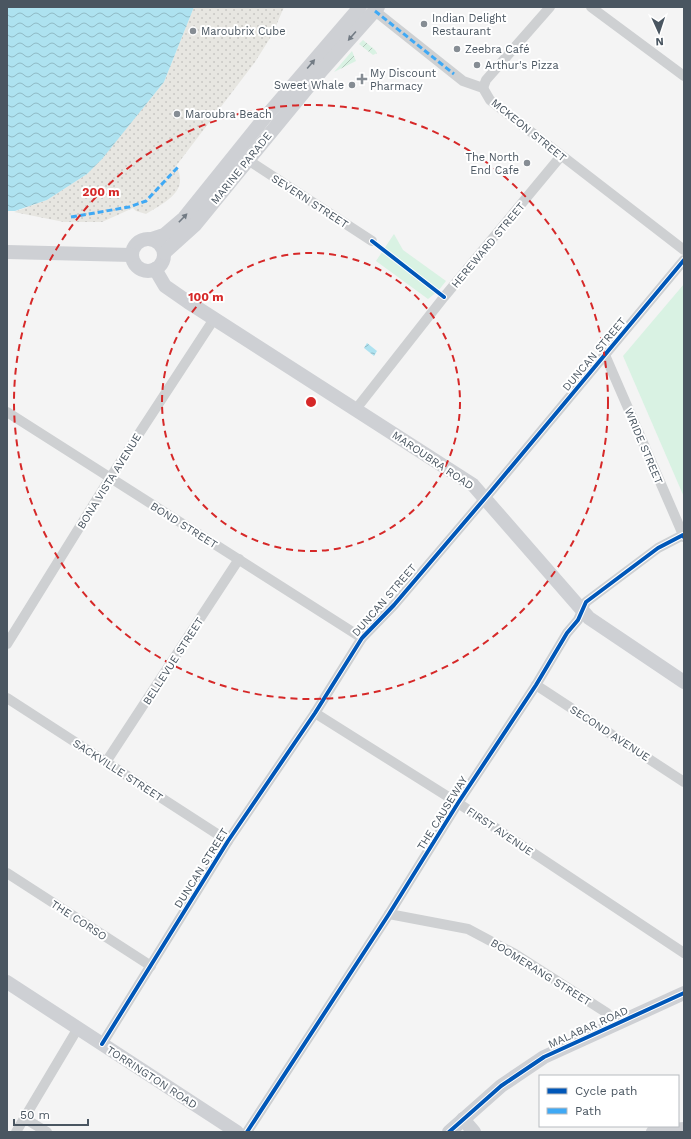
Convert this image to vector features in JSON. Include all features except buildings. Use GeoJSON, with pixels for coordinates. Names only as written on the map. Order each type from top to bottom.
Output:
{"type":"FeatureCollection","features":[{"type":"Feature","properties":{"kind":"street","name":"MARINE PARADE"},"geometry":{"type":"LineString","coordinates":[[152,240],[164,235],[184,218],[267,116],[360,7]]}},
{"type":"Feature","properties":{"kind":"street"},"geometry":{"type":"LineString","coordinates":[[484,88],[486,80],[550,7]]}},
{"type":"Feature","properties":{"kind":"street"},"geometry":{"type":"LineString","coordinates":[[592,7],[684,76]]}},
{"type":"Feature","properties":{"kind":"street","name":"MARINE PARADE"},"geometry":{"type":"LineString","coordinates":[[164,253],[195,225],[322,70],[377,9]]}},
{"type":"Feature","properties":{"kind":"street","name":"MCKEON STREET"},"geometry":{"type":"LineString","coordinates":[[377,9],[463,81],[484,88],[490,100],[684,250]]}},
{"type":"Feature","properties":{"kind":"street","name":"HEREWARD STREET"},"geometry":{"type":"LineString","coordinates":[[356,409],[444,297],[561,156]]}},
{"type":"Feature","properties":{"kind":"street","name":"SEVERN STREET"},"geometry":{"type":"LineString","coordinates":[[248,160],[372,241]]}},
{"type":"Feature","properties":{"kind":"street"},"geometry":{"type":"LineString","coordinates":[[147,239],[152,240],[160,244],[164,253],[162,262],[155,269],[145,270],[136,265],[132,255],[138,242],[147,239]]}},
{"type":"Feature","properties":{"kind":"street"},"geometry":{"type":"LineString","coordinates":[[7,252],[132,255]]}},
{"type":"Feature","properties":{"kind":"street","name":"DUNCAN STREET"},"geometry":{"type":"LineString","coordinates":[[102,1044],[228,841],[314,713],[362,638],[394,605],[684,260]]}},
{"type":"Feature","properties":{"kind":"street","name":"MAROUBRA ROAD"},"geometry":{"type":"LineString","coordinates":[[155,269],[165,286],[473,485],[589,618],[615,638],[684,682]]}},
{"type":"Feature","properties":{"kind":"street","name":"BONA VISTA AVENUE"},"geometry":{"type":"LineString","coordinates":[[7,644],[110,478],[214,319]]}},
{"type":"Feature","properties":{"kind":"street","name":"WRIDE STREET"},"geometry":{"type":"LineString","coordinates":[[605,355],[683,536]]}},
{"type":"Feature","properties":{"kind":"street","name":"BOND STREET"},"geometry":{"type":"LineString","coordinates":[[7,412],[362,638]]}},
{"type":"Feature","properties":{"kind":"street","name":"THE CAUSEWAY"},"geometry":{"type":"LineString","coordinates":[[247,1132],[389,914],[458,803],[536,685],[567,633],[578,620],[586,602],[658,548],[683,536]]}},
{"type":"Feature","properties":{"kind":"street","name":"BELLEVUE STREET"},"geometry":{"type":"LineString","coordinates":[[106,762],[239,560]]}},
{"type":"Feature","properties":{"kind":"street","name":"SECOND AVENUE"},"geometry":{"type":"LineString","coordinates":[[536,685],[684,782]]}},
{"type":"Feature","properties":{"kind":"street","name":"SACKVILLE STREET"},"geometry":{"type":"LineString","coordinates":[[7,698],[228,841]]}},
{"type":"Feature","properties":{"kind":"street","name":"FIRST AVENUE"},"geometry":{"type":"LineString","coordinates":[[314,713],[458,803],[684,953]]}},
{"type":"Feature","properties":{"kind":"street","name":"THE CORSO"},"geometry":{"type":"LineString","coordinates":[[7,873],[151,966]]}},
{"type":"Feature","properties":{"kind":"street","name":"BOOMERANG STREET"},"geometry":{"type":"LineString","coordinates":[[389,914],[468,929],[515,954],[606,1013],[615,1026]]}},
{"type":"Feature","properties":{"kind":"street","name":"TORRINGTON ROAD"},"geometry":{"type":"LineString","coordinates":[[7,982],[237,1132]]}},
{"type":"Feature","properties":{"kind":"street","name":"MALABAR ROAD"},"geometry":{"type":"LineString","coordinates":[[449,1132],[501,1086],[544,1058],[684,993]]}},
{"type":"Feature","properties":{"kind":"street"},"geometry":{"type":"LineString","coordinates":[[16,1132],[78,1028]]}},
{"type":"Feature","properties":{"kind":"street"},"geometry":{"type":"LineString","coordinates":[[24,1118],[47,1132]]}},
{"type":"Feature","properties":{"kind":"street"},"geometry":{"type":"LineString","coordinates":[[463,1119],[474,1132]]}},
{"type":"Feature","properties":{"kind":"street"},"geometry":{"type":"LineString","coordinates":[[652,1132],[684,1129]]}},
{"type":"Feature","properties":{"kind":"green space"},"geometry":{"type":"Polygon","coordinates":[[[363,40],[377,53],[373,55],[359,44],[363,40]]]}},
{"type":"Feature","properties":{"kind":"green space"},"geometry":{"type":"Polygon","coordinates":[[[352,51],[356,61],[334,72],[352,51]]]}},
{"type":"Feature","properties":{"kind":"green space"},"geometry":{"type":"Polygon","coordinates":[[[394,234],[403,250],[446,281],[438,291],[428,299],[376,261],[394,234]]]}},
{"type":"Feature","properties":{"kind":"green space"},"geometry":{"type":"Polygon","coordinates":[[[684,284],[684,497],[623,356],[684,284]]]}},
{"type":"Feature","properties":{"kind":"sand","name":"Maroubra Beach"},"geometry":{"type":"Polygon","coordinates":[[[194,7],[284,7],[272,35],[255,62],[176,166],[180,175],[180,182],[178,189],[173,195],[161,205],[146,214],[136,211],[133,208],[102,222],[64,222],[14,212],[47,200],[87,174],[102,158],[164,82],[194,7]]]}},
{"type":"Feature","properties":{"kind":"water"},"geometry":{"type":"Polygon","coordinates":[[[7,7],[194,7],[164,82],[102,159],[87,174],[47,200],[15,211],[7,211],[7,7]]]}},
{"type":"Feature","properties":{"kind":"water"},"geometry":{"type":"Polygon","coordinates":[[[367,343],[377,351],[374,356],[364,348],[367,343]]]}},
{"type":"Feature","properties":{"kind":"marked path"},"geometry":{"type":"LineString","coordinates":[[375,11],[454,74]]}},
{"type":"Feature","properties":{"kind":"marked path"},"geometry":{"type":"LineString","coordinates":[[71,217],[129,207],[146,201],[178,167]]}},
{"type":"Feature","properties":{"kind":"cycle path"},"geometry":{"type":"LineString","coordinates":[[372,241],[444,297]]}},
{"type":"Feature","properties":{"kind":"cycle path"},"geometry":{"type":"LineString","coordinates":[[102,1044],[228,841],[315,713],[362,638],[394,605],[492,490],[684,260]]}},
{"type":"Feature","properties":{"kind":"cycle path"},"geometry":{"type":"LineString","coordinates":[[247,1132],[389,914],[458,803],[536,685],[567,633],[578,620],[586,602],[658,548],[683,535],[684,537]]}},
{"type":"Feature","properties":{"kind":"cycle path"},"geometry":{"type":"LineString","coordinates":[[449,1132],[501,1086],[544,1057],[684,993]]}},
{"type":"Feature","properties":{"kind":"place","name":"Indian Delight Restaurant"},"geometry":{"type":"Point","coordinates":[424,24]}},
{"type":"Feature","properties":{"kind":"place","name":"Maroubrix Cube"},"geometry":{"type":"Point","coordinates":[193,31]}},
{"type":"Feature","properties":{"kind":"place","name":"Zeebra Café"},"geometry":{"type":"Point","coordinates":[457,49]}},
{"type":"Feature","properties":{"kind":"place","name":"Arthur's Pizza"},"geometry":{"type":"Point","coordinates":[477,65]}},
{"type":"Feature","properties":{"kind":"place","name":"My Discount Pharmacy"},"geometry":{"type":"Point","coordinates":[362,79]}},
{"type":"Feature","properties":{"kind":"place","name":"Sweet Whale"},"geometry":{"type":"Point","coordinates":[352,85]}},
{"type":"Feature","properties":{"kind":"place","name":"Maroubra Beach"},"geometry":{"type":"Point","coordinates":[177,114]}},
{"type":"Feature","properties":{"kind":"place","name":"The North End Cafe"},"geometry":{"type":"Point","coordinates":[527,163]}}]}
